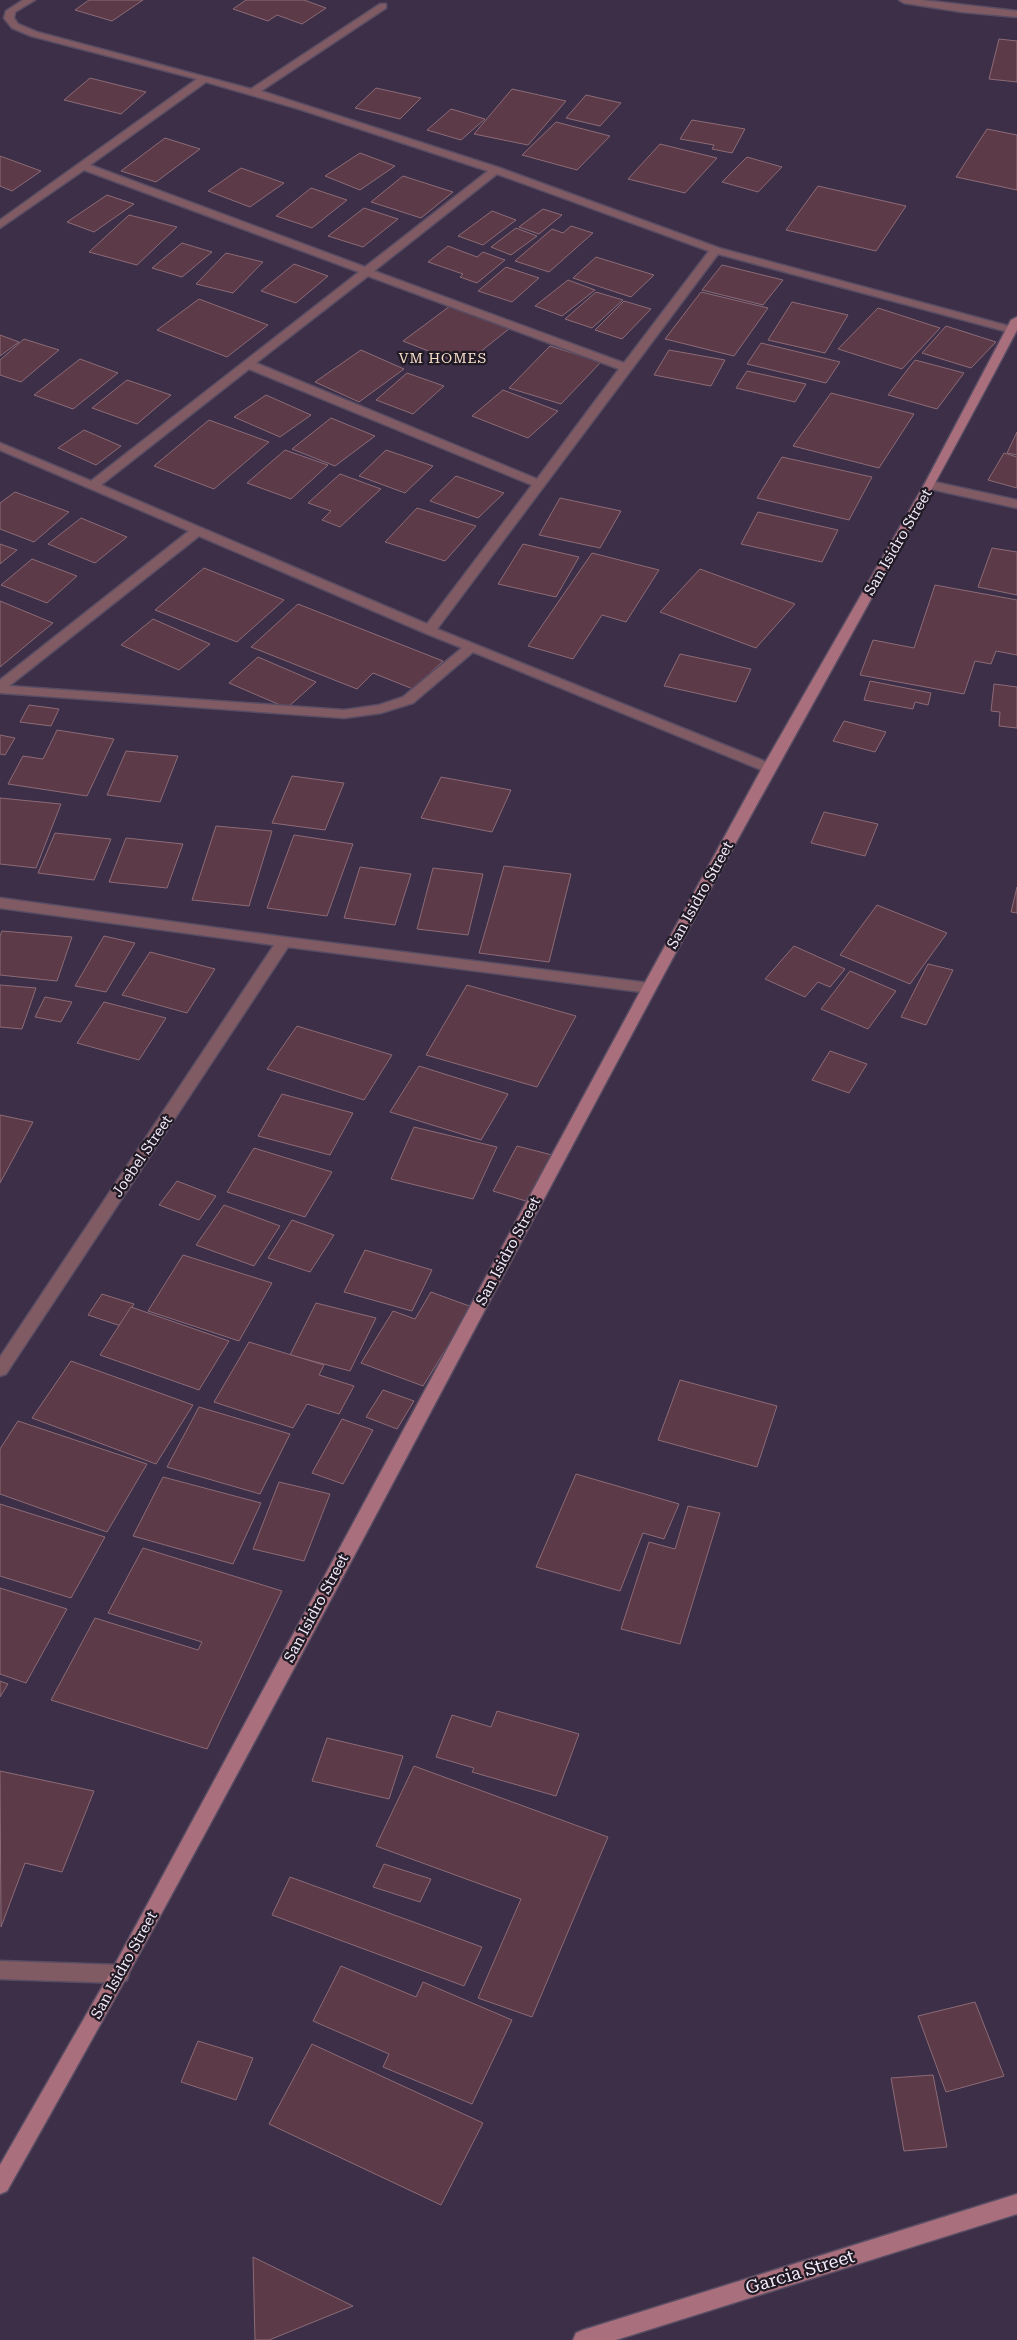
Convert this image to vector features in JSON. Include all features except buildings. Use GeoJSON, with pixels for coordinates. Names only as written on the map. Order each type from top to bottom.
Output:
{"type":"FeatureCollection","features":[{"type":"Feature","properties":{"kind":"street"},"geometry":{"type":"LineString","coordinates":[[30,0],[11,12],[9,18],[15,26],[34,34],[253,92],[496,170],[715,250],[1014,325]]}},
{"type":"Feature","properties":{"kind":"street"},"geometry":{"type":"LineString","coordinates":[[904,0],[962,10],[1017,14]]}},
{"type":"Feature","properties":{"kind":"street"},"geometry":{"type":"LineString","coordinates":[[253,92],[383,6]]}},
{"type":"Feature","properties":{"kind":"street"},"geometry":{"type":"LineString","coordinates":[[0,225],[205,78]]}},
{"type":"Feature","properties":{"kind":"street"},"geometry":{"type":"LineString","coordinates":[[83,166],[368,270],[626,368]]}},
{"type":"Feature","properties":{"kind":"street"},"geometry":{"type":"LineString","coordinates":[[92,486],[496,170]]}},
{"type":"Feature","properties":{"kind":"street"},"geometry":{"type":"LineString","coordinates":[[429,630],[715,250]]}},
{"type":"Feature","properties":{"kind":"street","name":"San Isidro Street"},"geometry":{"type":"LineString","coordinates":[[0,2184],[120,1974],[649,988],[769,768],[930,485],[1014,325]]}},
{"type":"Feature","properties":{"kind":"street"},"geometry":{"type":"LineString","coordinates":[[248,364],[539,484]]}},
{"type":"Feature","properties":{"kind":"street"},"geometry":{"type":"LineString","coordinates":[[3,452],[92,486],[429,630],[769,768]]}},
{"type":"Feature","properties":{"kind":"street"},"geometry":{"type":"LineString","coordinates":[[930,485],[1017,504]]}},
{"type":"Feature","properties":{"kind":"street"},"geometry":{"type":"LineString","coordinates":[[0,687],[197,531]]}},
{"type":"Feature","properties":{"kind":"street"},"geometry":{"type":"LineString","coordinates":[[0,687],[344,714],[381,709],[408,700],[471,647]]}},
{"type":"Feature","properties":{"kind":"street"},"geometry":{"type":"LineString","coordinates":[[0,903],[284,942],[649,988]]}},
{"type":"Feature","properties":{"kind":"street","name":"Joebel Street"},"geometry":{"type":"LineString","coordinates":[[0,1370],[284,942]]}},
{"type":"Feature","properties":{"kind":"street"},"geometry":{"type":"LineString","coordinates":[[0,1970],[120,1974]]}},
{"type":"Feature","properties":{"kind":"street","name":"Garcia Street"},"geometry":{"type":"LineString","coordinates":[[583,2340],[1017,2204]]}},
{"type":"Feature","properties":{"kind":"district","name":"VM HOMES"},"geometry":{"type":"Point","coordinates":[443,358]}}]}
